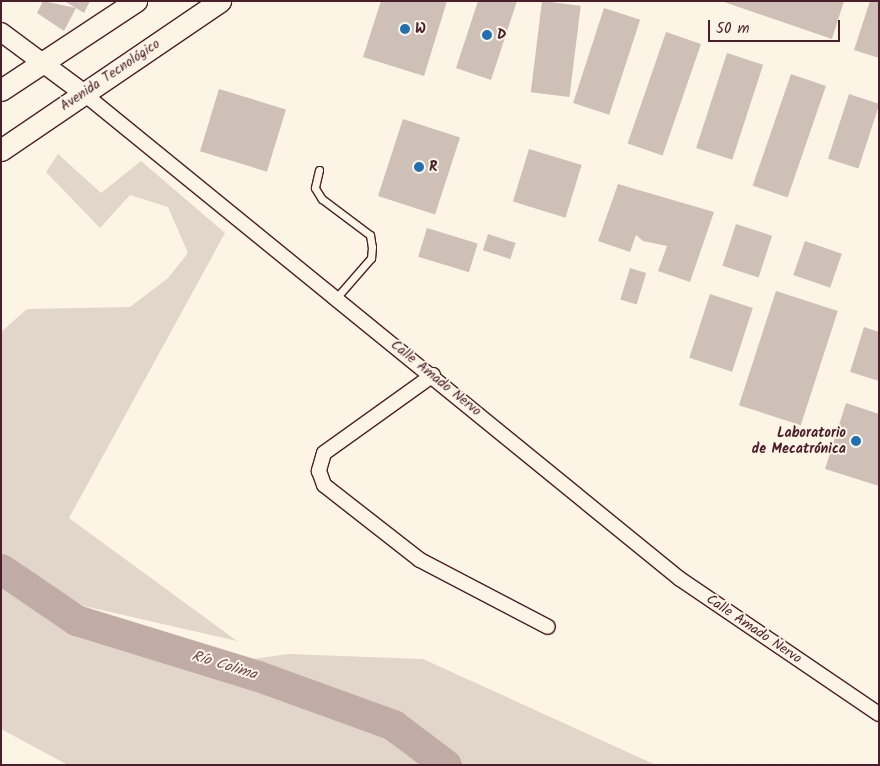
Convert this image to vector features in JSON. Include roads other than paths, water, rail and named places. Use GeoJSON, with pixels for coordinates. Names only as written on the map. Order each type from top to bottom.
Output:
{"type":"FeatureCollection","features":[{"type":"Feature","properties":{"kind":"main road"},"geometry":{"type":"LineString","coordinates":[[1,90],[136,1]]}},
{"type":"Feature","properties":{"kind":"main road","name":"Avenida Tecnológico"},"geometry":{"type":"LineString","coordinates":[[1,150],[220,1]]}},
{"type":"Feature","properties":{"kind":"street","name":"Calle Amado Nervo"},"geometry":{"type":"LineString","coordinates":[[1,32],[84,93],[338,297],[680,579],[879,714]]}},
{"type":"Feature","properties":{"kind":"street"},"geometry":{"type":"LineString","coordinates":[[433,376],[324,453],[319,471],[324,485],[420,560],[548,627]]}},
{"type":"Feature","properties":{"kind":"lane"},"geometry":{"type":"LineString","coordinates":[[319,170],[315,188],[322,199],[370,235],[372,247],[371,258],[338,297]]}},
{"type":"Feature","properties":{"kind":"waterway","name":"Río Colima"},"geometry":{"type":"LineString","coordinates":[[1,569],[76,620],[258,676],[393,725],[446,765]]}},
{"type":"Feature","properties":{"kind":"place","name":"W"},"geometry":{"type":"Point","coordinates":[405,29]}},
{"type":"Feature","properties":{"kind":"place","name":"D"},"geometry":{"type":"Point","coordinates":[487,35]}},
{"type":"Feature","properties":{"kind":"place","name":"R"},"geometry":{"type":"Point","coordinates":[419,167]}},
{"type":"Feature","properties":{"kind":"place","name":"Laboratorio de Mecatrónica"},"geometry":{"type":"Point","coordinates":[856,441]}}]}
